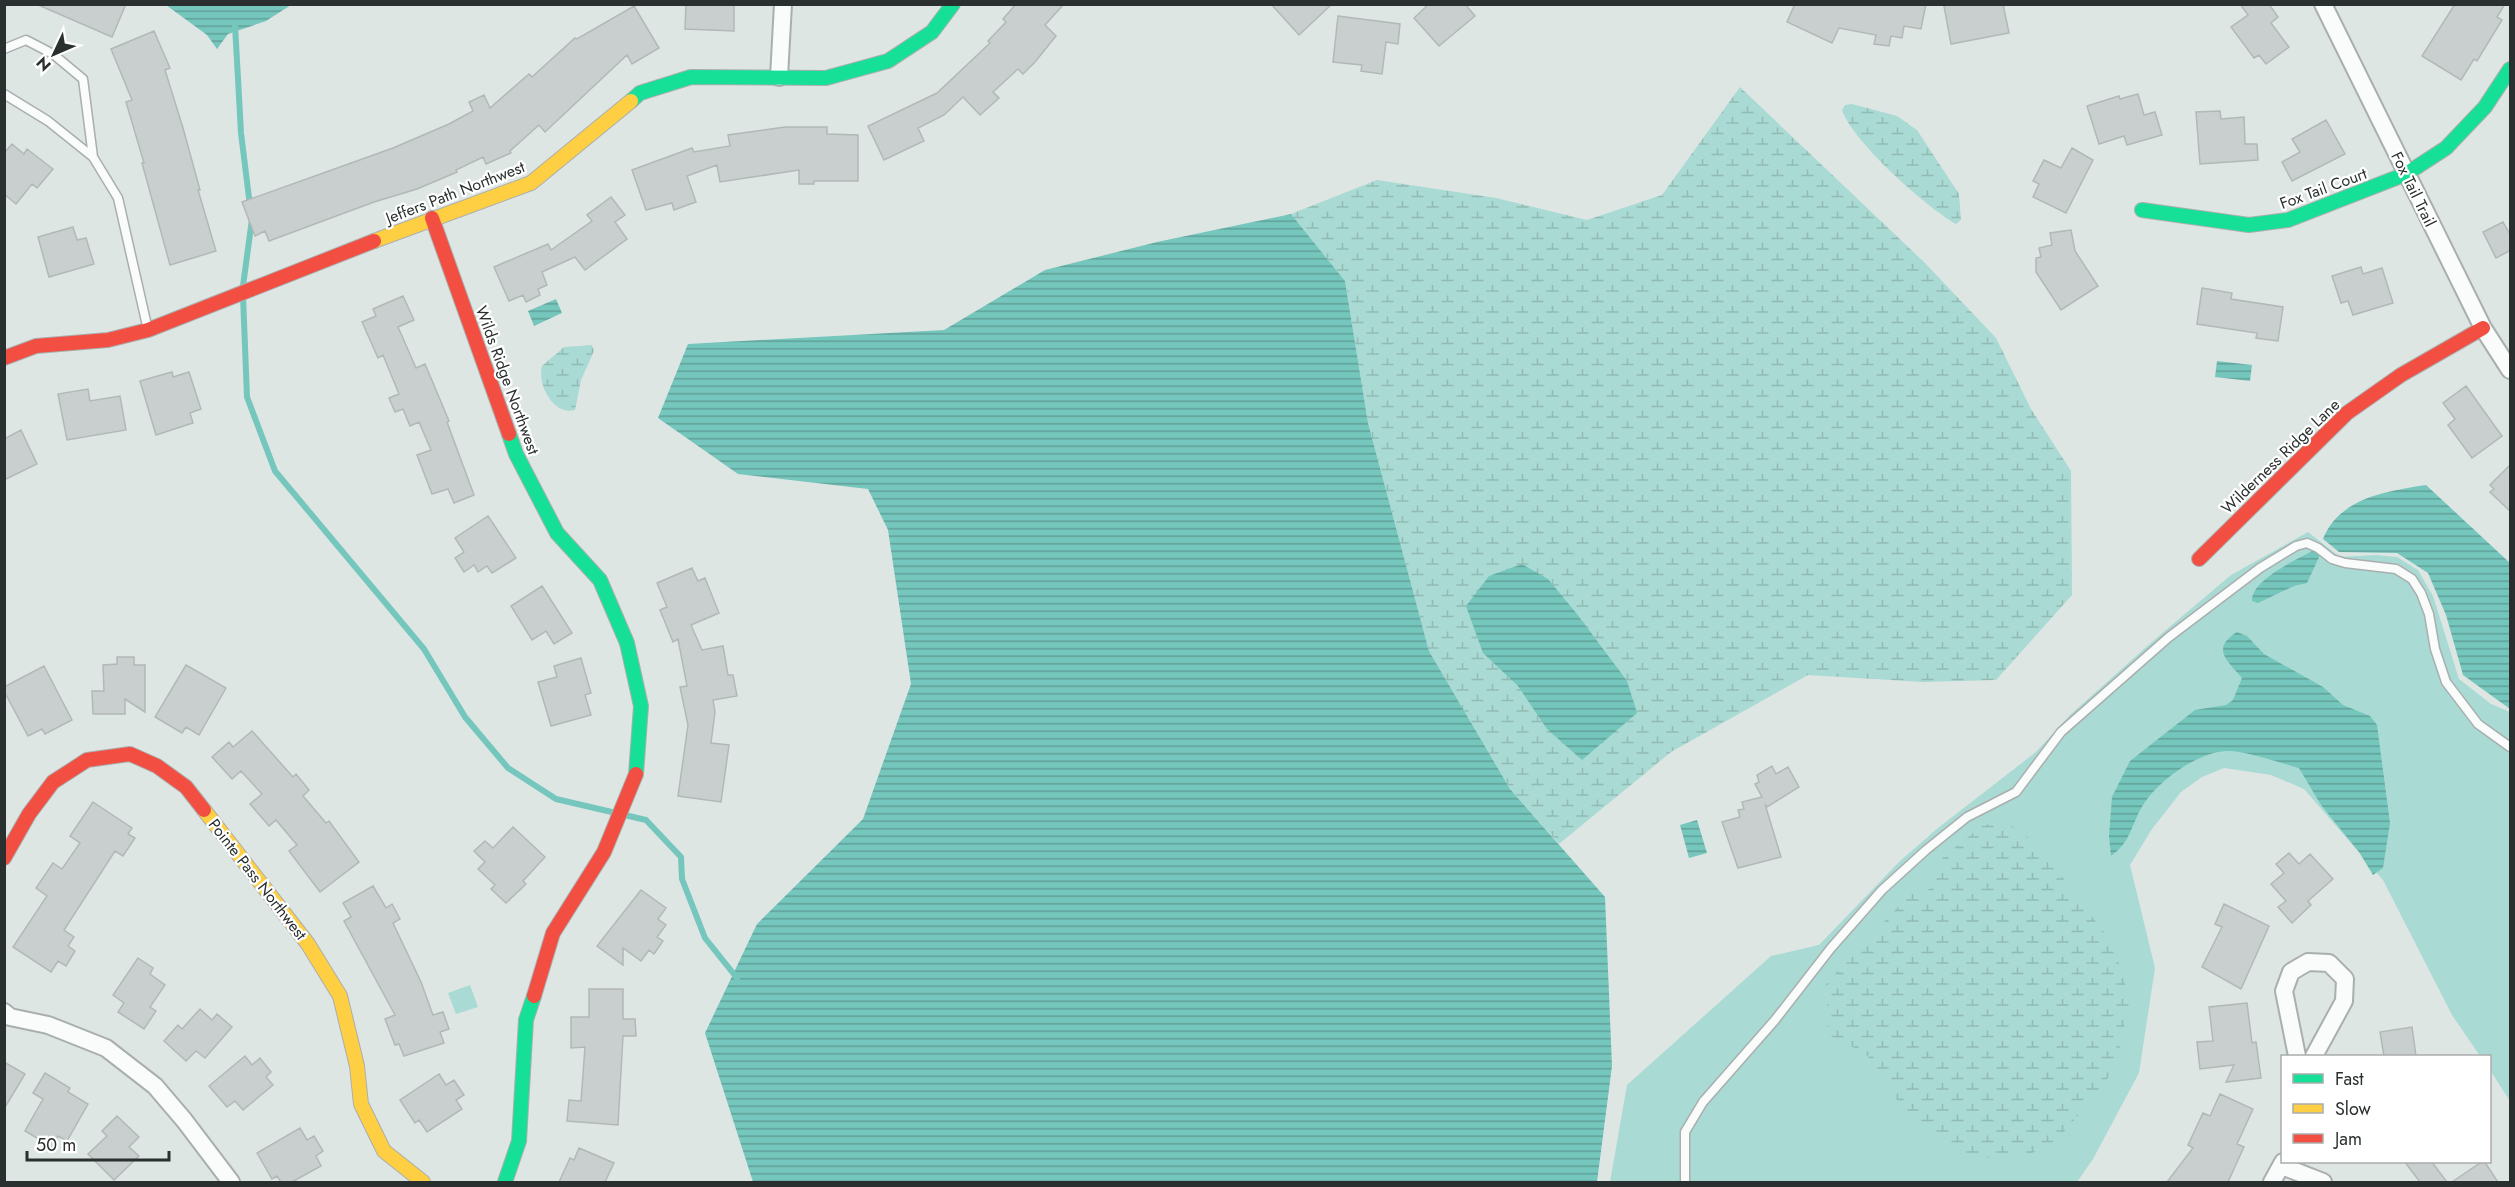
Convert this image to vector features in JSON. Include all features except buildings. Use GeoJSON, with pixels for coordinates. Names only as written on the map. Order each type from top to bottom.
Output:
{"type":"FeatureCollection","features":[{"type":"Feature","properties":{"kind":"street"},"geometry":{"type":"LineString","coordinates":[[779,77],[783,4]]}},
{"type":"Feature","properties":{"kind":"street","name":"Jeffers Path Northwest"},"geometry":{"type":"LineString","coordinates":[[4,358],[36,346],[108,340],[148,330],[432,218],[531,183],[640,93],[691,77],[826,78],[888,61],[932,33],[952,4]]}},
{"type":"Feature","properties":{"kind":"street","name":"Fox Tail Trail"},"geometry":{"type":"LineString","coordinates":[[2324,4],[2483,328],[2511,370]]}},
{"type":"Feature","properties":{"kind":"street","name":"Fox Tail Court"},"geometry":{"type":"LineString","coordinates":[[2142,210],[2249,225],[2288,220],[2406,174],[2446,148],[2485,107],[2511,69]]}},
{"type":"Feature","properties":{"kind":"street","name":"Wilds Ridge Northwest"},"geometry":{"type":"LineString","coordinates":[[432,218],[516,454],[557,532],[600,580],[627,644],[641,706],[636,773],[604,852],[553,933],[526,1020],[519,1141],[505,1182]]}},
{"type":"Feature","properties":{"kind":"street","name":"Wilderness Ridge Lane"},"geometry":{"type":"LineString","coordinates":[[2199,559],[2347,413],[2401,375],[2483,328]]}},
{"type":"Feature","properties":{"kind":"street","name":"Pointe Pass Northwest"},"geometry":{"type":"LineString","coordinates":[[4,858],[29,814],[53,782],[87,760],[129,754],[157,766],[186,787],[308,944],[340,996],[357,1066],[361,1104],[384,1151],[423,1182]]}},
{"type":"Feature","properties":{"kind":"street"},"geometry":{"type":"LineString","coordinates":[[2297,1055],[2284,991],[2291,972],[2308,962],[2329,963],[2344,979],[2344,1001],[2315,1055]]}},
{"type":"Feature","properties":{"kind":"street"},"geometry":{"type":"LineString","coordinates":[[4,1012],[10,1017],[48,1025],[106,1048],[155,1086],[231,1182]]}},
{"type":"Feature","properties":{"kind":"street"},"geometry":{"type":"LineString","coordinates":[[2272,1182],[2283,1164],[2323,1182]]}},
{"type":"Feature","properties":{"kind":"lane"},"geometry":{"type":"LineString","coordinates":[[4,49],[26,40],[53,54],[83,79],[93,157]]}},
{"type":"Feature","properties":{"kind":"lane"},"geometry":{"type":"LineString","coordinates":[[4,94],[48,121],[93,157],[118,198],[148,330]]}},
{"type":"Feature","properties":{"kind":"lane"},"geometry":{"type":"LineString","coordinates":[[1685,1182],[1685,1132],[1703,1102],[1774,1020],[1831,948],[1882,891],[1926,850],[1967,817],[2016,792],[2061,732],[2169,637],[2260,568],[2296,546],[2307,543],[2332,559],[2344,563],[2396,569],[2412,579],[2421,592],[2429,614],[2434,649],[2446,682],[2478,724],[2511,747]]}},
{"type":"Feature","properties":{"kind":"green space"},"geometry":{"type":"Polygon","coordinates":[[[1740,87],[1925,263],[1996,338],[2031,409],[2071,471],[2072,595],[1996,680],[1923,682],[1808,675],[1671,752],[1559,844],[1510,789],[1429,651],[1368,423],[1345,281],[1291,214],[1377,180],[1496,198],[1587,220],[1662,195],[1740,87]]]}},
{"type":"Feature","properties":{"kind":"green space"},"geometry":{"type":"Polygon","coordinates":[[[1852,104],[1897,116],[1917,130],[1959,194],[1961,220],[1956,224],[1943,216],[1875,156],[1860,139],[1842,110],[1845,105],[1852,104]]]}},
{"type":"Feature","properties":{"kind":"green space"},"geometry":{"type":"Polygon","coordinates":[[[592,345],[594,351],[581,380],[575,410],[567,411],[560,408],[548,397],[544,389],[542,366],[564,347],[592,345]]]}},
{"type":"Feature","properties":{"kind":"green space"},"geometry":{"type":"Polygon","coordinates":[[[2308,532],[2340,557],[2376,555],[2397,557],[2418,570],[2433,596],[2459,679],[2491,704],[2510,712],[2510,1101],[2491,1072],[2491,1055],[2479,1055],[2452,1015],[2383,880],[2304,789],[2271,775],[2224,768],[2202,777],[2181,792],[2152,829],[2130,865],[2155,968],[2139,1073],[2093,1159],[2077,1182],[1610,1182],[1627,1085],[1771,956],[1819,945],[1900,861],[1938,828],[2036,752],[2070,715],[2231,575],[2308,532]]]}},
{"type":"Feature","properties":{"kind":"green space"},"geometry":{"type":"Polygon","coordinates":[[[2000,820],[2022,831],[2060,874],[2106,935],[2120,966],[2130,1000],[2116,1065],[2102,1087],[2058,1139],[2029,1155],[1990,1158],[1960,1152],[1927,1129],[1895,1098],[1883,1075],[1865,1053],[1828,1035],[1826,984],[1910,894],[1924,894],[1927,891],[1933,882],[1933,866],[1980,827],[2000,820]]]}},
{"type":"Feature","properties":{"kind":"green space"},"geometry":{"type":"Polygon","coordinates":[[[470,985],[478,1007],[456,1014],[448,993],[470,985]]]}},
{"type":"Feature","properties":{"kind":"shaded area"},"geometry":{"type":"Polygon","coordinates":[[[166,5],[291,5],[266,21],[228,34],[217,49],[207,35],[166,5]]]}},
{"type":"Feature","properties":{"kind":"shaded area"},"geometry":{"type":"Polygon","coordinates":[[[1291,214],[1345,281],[1368,423],[1429,651],[1510,789],[1605,897],[1612,1066],[1597,1182],[753,1182],[705,1033],[757,924],[863,819],[911,684],[888,530],[868,489],[738,474],[658,418],[688,344],[944,330],[1045,270],[1157,242],[1291,214]]]}},
{"type":"Feature","properties":{"kind":"shaded area"},"geometry":{"type":"Polygon","coordinates":[[[556,299],[562,313],[534,326],[528,311],[556,299]]]}},
{"type":"Feature","properties":{"kind":"shaded area"},"geometry":{"type":"Polygon","coordinates":[[[2217,361],[2252,365],[2250,381],[2215,377],[2217,361]]]}},
{"type":"Feature","properties":{"kind":"shaded area"},"geometry":{"type":"Polygon","coordinates":[[[2426,485],[2510,563],[2510,709],[2463,675],[2446,615],[2428,573],[2397,553],[2339,552],[2323,539],[2330,525],[2352,505],[2380,494],[2426,485]]]}},
{"type":"Feature","properties":{"kind":"shaded area"},"geometry":{"type":"Polygon","coordinates":[[[2314,550],[2320,555],[2307,583],[2294,586],[2258,603],[2252,601],[2259,585],[2267,578],[2314,550]]]}},
{"type":"Feature","properties":{"kind":"shaded area"},"geometry":{"type":"Polygon","coordinates":[[[1522,564],[1548,579],[1577,614],[1627,681],[1637,713],[1582,760],[1547,729],[1518,686],[1483,653],[1466,606],[1489,576],[1522,564]]]}},
{"type":"Feature","properties":{"kind":"shaded area"},"geometry":{"type":"Polygon","coordinates":[[[2237,632],[2247,636],[2264,654],[2323,687],[2343,705],[2370,716],[2377,725],[2390,823],[2383,868],[2373,875],[2359,852],[2321,805],[2299,768],[2234,751],[2203,757],[2170,776],[2145,802],[2124,844],[2111,856],[2109,836],[2112,797],[2130,761],[2195,710],[2226,705],[2233,700],[2242,678],[2227,660],[2223,650],[2224,644],[2237,632]]]}},
{"type":"Feature","properties":{"kind":"shaded area"},"geometry":{"type":"Polygon","coordinates":[[[1697,820],[1707,853],[1689,858],[1680,825],[1697,820]]]}},
{"type":"Feature","properties":{"kind":"waterway"},"geometry":{"type":"LineString","coordinates":[[235,25],[241,133],[250,206]]}},
{"type":"Feature","properties":{"kind":"waterway"},"geometry":{"type":"LineString","coordinates":[[243,286],[252,219]]}},
{"type":"Feature","properties":{"kind":"waterway"},"geometry":{"type":"LineString","coordinates":[[243,296],[247,397],[275,471],[424,649],[465,717],[508,768],[556,799],[646,820],[681,857],[682,879],[705,938],[737,978]]}},
{"type":"Feature","properties":{"kind":"traffic: fast"},"geometry":{"type":"LineString","coordinates":[[631,101],[640,93],[691,77],[826,78],[888,61],[932,32],[953,4]]}},
{"type":"Feature","properties":{"kind":"traffic: fast"},"geometry":{"type":"LineString","coordinates":[[2142,210],[2249,225],[2288,220],[2406,174],[2446,148],[2485,107],[2510,69]]}},
{"type":"Feature","properties":{"kind":"traffic: fast"},"geometry":{"type":"LineString","coordinates":[[509,434],[516,454],[557,533],[600,580],[627,643],[641,706],[636,774]]}},
{"type":"Feature","properties":{"kind":"traffic: fast"},"geometry":{"type":"LineString","coordinates":[[505,1182],[519,1141],[526,1020],[534,996]]}},
{"type":"Feature","properties":{"kind":"traffic: slow"},"geometry":{"type":"LineString","coordinates":[[374,241],[531,183],[631,101]]}},
{"type":"Feature","properties":{"kind":"traffic: slow"},"geometry":{"type":"LineString","coordinates":[[204,810],[308,944],[340,996],[357,1066],[361,1104],[384,1151],[423,1182]]}},
{"type":"Feature","properties":{"kind":"traffic: jam"},"geometry":{"type":"LineString","coordinates":[[432,218],[509,434]]}},
{"type":"Feature","properties":{"kind":"traffic: jam"},"geometry":{"type":"LineString","coordinates":[[4,358],[36,346],[108,340],[148,330],[374,241]]}},
{"type":"Feature","properties":{"kind":"traffic: jam"},"geometry":{"type":"LineString","coordinates":[[2199,559],[2347,413],[2401,375],[2483,328]]}},
{"type":"Feature","properties":{"kind":"traffic: jam"},"geometry":{"type":"LineString","coordinates":[[4,858],[29,814],[53,782],[87,760],[130,754],[157,766],[186,787],[204,810]]}},
{"type":"Feature","properties":{"kind":"traffic: jam"},"geometry":{"type":"LineString","coordinates":[[534,996],[553,933],[604,852],[636,774]]}}]}
